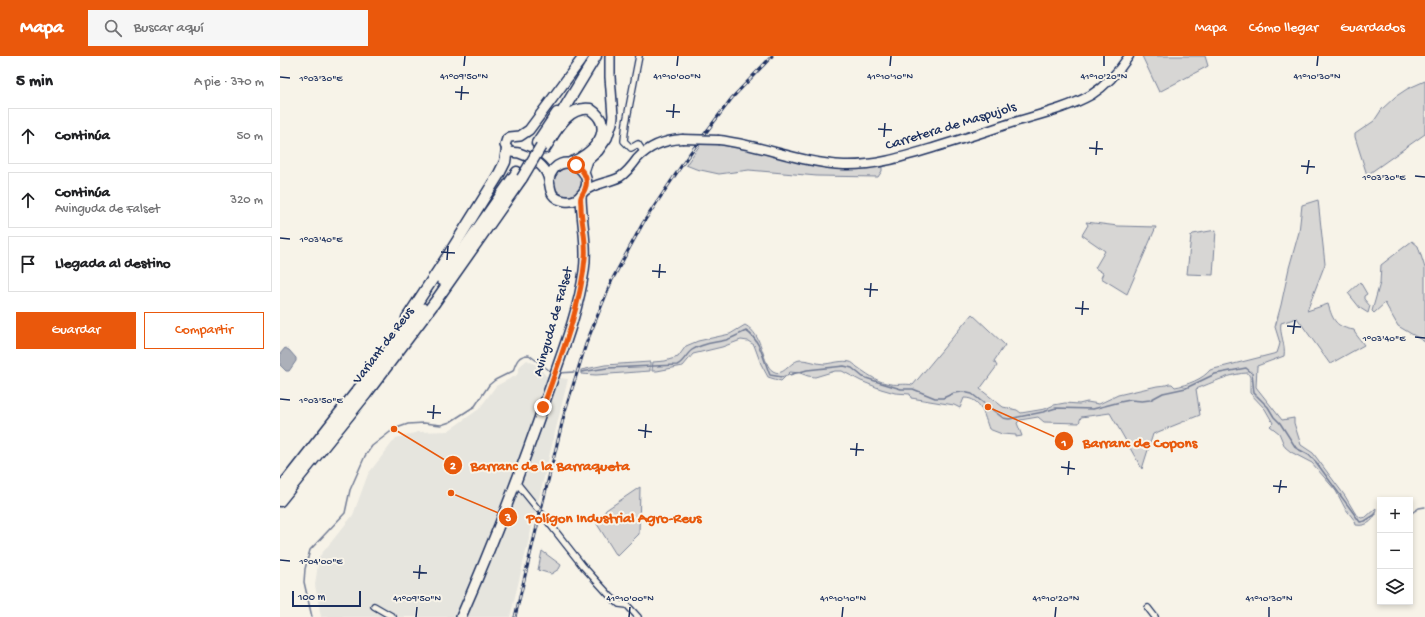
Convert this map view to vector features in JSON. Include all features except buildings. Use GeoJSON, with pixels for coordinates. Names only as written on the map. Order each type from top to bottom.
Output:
{"type":"FeatureCollection","features":[{"type":"Feature","properties":{"kind":"highway"},"geometry":{"type":"LineString","coordinates":[[431,301],[541,145],[595,56]]}},
{"type":"Feature","properties":{"kind":"highway"},"geometry":{"type":"LineString","coordinates":[[541,145],[570,114],[581,109],[590,110],[600,119],[603,128],[601,137],[586,156],[570,163]]}},
{"type":"Feature","properties":{"kind":"highway"},"geometry":{"type":"LineString","coordinates":[[377,365],[451,252],[514,149]]}},
{"type":"Feature","properties":{"kind":"highway"},"geometry":{"type":"LineString","coordinates":[[431,301],[512,193],[519,175]]}},
{"type":"Feature","properties":{"kind":"highway","name":"Variant de Reus"},"geometry":{"type":"LineString","coordinates":[[280,488],[377,365],[431,301]]}},
{"type":"Feature","properties":{"kind":"highway","name":"Variant de Reus"},"geometry":{"type":"LineString","coordinates":[[280,501],[366,394],[431,301]]}},
{"type":"Feature","properties":{"kind":"main road"},"geometry":{"type":"LineString","coordinates":[[584,56],[529,130],[520,136],[510,137],[507,139],[505,145],[542,166],[549,179],[549,188],[560,200],[574,200],[583,193],[586,183],[585,174],[588,160],[598,151],[607,138],[613,116],[610,56]]}},
{"type":"Feature","properties":{"kind":"main road"},"geometry":{"type":"LineString","coordinates":[[514,149],[520,142],[516,137]]}},
{"type":"Feature","properties":{"kind":"main road"},"geometry":{"type":"LineString","coordinates":[[514,149],[524,151],[544,164],[557,166]]}},
{"type":"Feature","properties":{"kind":"main road"},"geometry":{"type":"LineString","coordinates":[[549,179],[553,170],[557,166],[564,163],[576,165],[585,174]]}},
{"type":"Feature","properties":{"kind":"main road","name":"Avinguda de Falset"},"geometry":{"type":"LineString","coordinates":[[462,617],[493,544],[516,482],[563,349],[580,290],[586,256],[581,211],[583,193]]}},
{"type":"Feature","properties":{"kind":"main road"},"geometry":{"type":"LineString","coordinates":[[570,201],[581,211]]}},
{"type":"Feature","properties":{"kind":"street"},"geometry":{"type":"LineString","coordinates":[[639,56],[624,141],[631,148],[638,144],[644,153]]}},
{"type":"Feature","properties":{"kind":"street","name":"Carretera de Maspujols"},"geometry":{"type":"LineString","coordinates":[[583,193],[590,187],[619,177],[626,172],[644,153],[664,141],[682,138],[742,143],[797,158],[827,164],[859,164],[896,159],[1076,102],[1101,88],[1114,76],[1129,56]]}},
{"type":"Feature","properties":{"kind":"street"},"geometry":{"type":"LineString","coordinates":[[585,174],[596,181],[610,181]]}},
{"type":"Feature","properties":{"kind":"street"},"geometry":{"type":"LineString","coordinates":[[516,482],[537,508]]}},
{"type":"Feature","properties":{"kind":"street"},"geometry":{"type":"LineString","coordinates":[[542,514],[582,565],[611,597],[618,604],[627,605],[638,617]]}},
{"type":"Feature","properties":{"kind":"street"},"geometry":{"type":"LineString","coordinates":[[374,606],[393,617]]}},
{"type":"Feature","properties":{"kind":"street"},"geometry":{"type":"LineString","coordinates":[[1148,608],[1155,617]]}},
{"type":"Feature","properties":{"kind":"shaded area"},"geometry":{"type":"Polygon","coordinates":[[[1142,56],[1205,56],[1208,66],[1159,92],[1142,56]]]}},
{"type":"Feature","properties":{"kind":"shaded area"},"geometry":{"type":"Polygon","coordinates":[[[1425,81],[1425,134],[1367,175],[1355,134],[1374,121],[1382,109],[1395,97],[1407,89],[1425,81]]]}},
{"type":"Feature","properties":{"kind":"shaded area"},"geometry":{"type":"Polygon","coordinates":[[[702,142],[719,143],[856,168],[882,167],[882,171],[878,177],[817,176],[749,170],[719,174],[696,169],[686,165],[702,142]]]}},
{"type":"Feature","properties":{"kind":"shaded area"},"geometry":{"type":"Polygon","coordinates":[[[568,168],[578,172],[582,182],[578,192],[568,196],[558,192],[554,182],[558,172],[568,168]]]}},
{"type":"Feature","properties":{"kind":"shaded area"},"geometry":{"type":"Polygon","coordinates":[[[1318,200],[1325,264],[1307,311],[1328,304],[1336,322],[1343,327],[1354,330],[1364,345],[1330,364],[1297,318],[1281,323],[1284,356],[1257,366],[1256,387],[1282,420],[1294,418],[1294,423],[1301,445],[1313,453],[1345,496],[1355,513],[1361,518],[1366,517],[1376,508],[1373,519],[1364,525],[1356,525],[1336,491],[1312,463],[1291,452],[1285,447],[1279,433],[1270,426],[1273,423],[1265,409],[1250,393],[1250,377],[1248,373],[1228,376],[1196,389],[1200,415],[1153,434],[1142,469],[1110,413],[1081,417],[1079,423],[1044,422],[1038,417],[1020,420],[1017,423],[1022,436],[1016,437],[1016,435],[1002,434],[989,429],[984,413],[979,404],[970,399],[964,398],[960,408],[954,405],[911,398],[910,394],[895,393],[881,389],[842,371],[835,371],[815,377],[790,372],[781,381],[768,377],[761,364],[754,345],[748,341],[741,340],[722,347],[693,354],[683,366],[652,371],[653,362],[665,361],[678,357],[686,346],[698,341],[730,334],[745,325],[756,336],[769,368],[777,373],[784,371],[797,361],[801,360],[825,364],[847,361],[852,362],[857,367],[882,382],[890,384],[913,385],[972,314],[1005,345],[994,361],[997,366],[980,389],[1003,407],[1017,410],[1021,413],[1045,409],[1054,405],[1065,403],[1079,404],[1087,402],[1099,404],[1118,395],[1157,386],[1172,384],[1175,387],[1180,386],[1199,379],[1210,370],[1277,353],[1280,343],[1275,327],[1299,232],[1302,205],[1318,200]]]}},
{"type":"Feature","properties":{"kind":"shaded area"},"geometry":{"type":"Polygon","coordinates":[[[1086,222],[1118,226],[1156,227],[1127,294],[1101,278],[1103,273],[1095,268],[1105,251],[1082,235],[1088,225],[1086,222]]]}},
{"type":"Feature","properties":{"kind":"shaded area"},"geometry":{"type":"Polygon","coordinates":[[[1216,230],[1213,275],[1187,274],[1191,236],[1193,234],[1216,230]]]}},
{"type":"Feature","properties":{"kind":"shaded area"},"geometry":{"type":"Polygon","coordinates":[[[1412,241],[1418,246],[1425,268],[1425,342],[1398,326],[1385,303],[1374,313],[1372,311],[1380,283],[1381,265],[1412,241]]]}},
{"type":"Feature","properties":{"kind":"shaded area"},"geometry":{"type":"Polygon","coordinates":[[[1360,282],[1367,294],[1364,296],[1364,299],[1370,306],[1368,313],[1360,308],[1348,293],[1360,282]]]}},
{"type":"Feature","properties":{"kind":"shaded area"},"geometry":{"type":"Polygon","coordinates":[[[285,348],[289,350],[296,358],[296,361],[289,371],[286,371],[280,365],[280,354],[285,348]]]}},
{"type":"Feature","properties":{"kind":"shaded area"},"geometry":{"type":"Polygon","coordinates":[[[527,360],[538,366],[546,376],[568,379],[510,617],[321,617],[315,585],[319,557],[353,515],[368,474],[396,438],[418,432],[448,431],[479,409],[496,386],[517,375],[520,366],[527,360]]]}},
{"type":"Feature","properties":{"kind":"shaded area"},"geometry":{"type":"Polygon","coordinates":[[[650,362],[650,371],[596,375],[581,374],[581,370],[605,365],[650,362]]]}},
{"type":"Feature","properties":{"kind":"shaded area"},"geometry":{"type":"Polygon","coordinates":[[[640,487],[639,534],[617,556],[597,524],[606,510],[640,487]]]}},
{"type":"Feature","properties":{"kind":"shaded area"},"geometry":{"type":"Polygon","coordinates":[[[542,551],[561,565],[559,569],[551,574],[538,570],[542,551]]]}},
{"type":"Feature","properties":{"kind":"waterway"},"geometry":{"type":"LineString","coordinates":[[581,372],[607,368],[677,365],[696,348],[729,339],[746,331],[755,339],[770,375],[782,377],[807,370],[844,366],[852,368],[863,377],[901,389],[913,389],[935,398],[943,398],[954,393],[963,392],[972,394],[1003,418],[1009,419],[1056,408],[1093,409],[1130,400],[1150,400],[1163,393],[1186,388],[1215,374],[1246,368],[1252,373],[1254,393],[1268,407],[1296,448],[1309,455],[1316,462],[1360,522],[1365,521],[1376,514]]}},
{"type":"Feature","properties":{"kind":"waterway"},"geometry":{"type":"LineString","coordinates":[[312,617],[304,582],[305,569],[310,550],[345,513],[350,490],[365,456],[372,446],[394,429],[408,424],[424,423],[441,425],[450,422],[475,406],[489,385],[495,380],[513,371],[516,362],[522,356],[529,355],[550,371]]}},
{"type":"Feature","properties":{"kind":"waterway"},"geometry":{"type":"LineString","coordinates":[[559,373],[574,372]]}},
{"type":"Feature","properties":{"kind":"waterway"},"geometry":{"type":"LineString","coordinates":[[1413,512],[1419,508],[1425,507]]}},
{"type":"Feature","properties":{"kind":"railway"},"geometry":{"type":"LineString","coordinates":[[515,617],[565,411],[586,344],[612,280],[643,223],[688,156],[732,98],[772,56]]}},
{"type":"Feature","properties":{"kind":"place","name":"Barranc de Copons"},"geometry":{"type":"Point","coordinates":[988,407]}},
{"type":"Feature","properties":{"kind":"place","name":"Barranc de la Barraqueta"},"geometry":{"type":"Point","coordinates":[394,429]}},
{"type":"Feature","properties":{"kind":"place","name":"Polígon Industrial Agro-Reus"},"geometry":{"type":"Point","coordinates":[451,493]}},
{"type":"Feature","properties":{"kind":"route"},"geometry":{"type":"LineString","coordinates":[[543,407],[563,349],[584,272],[586,256],[581,211],[581,195],[586,188],[586,176],[584,172],[576,165]]}}]}
